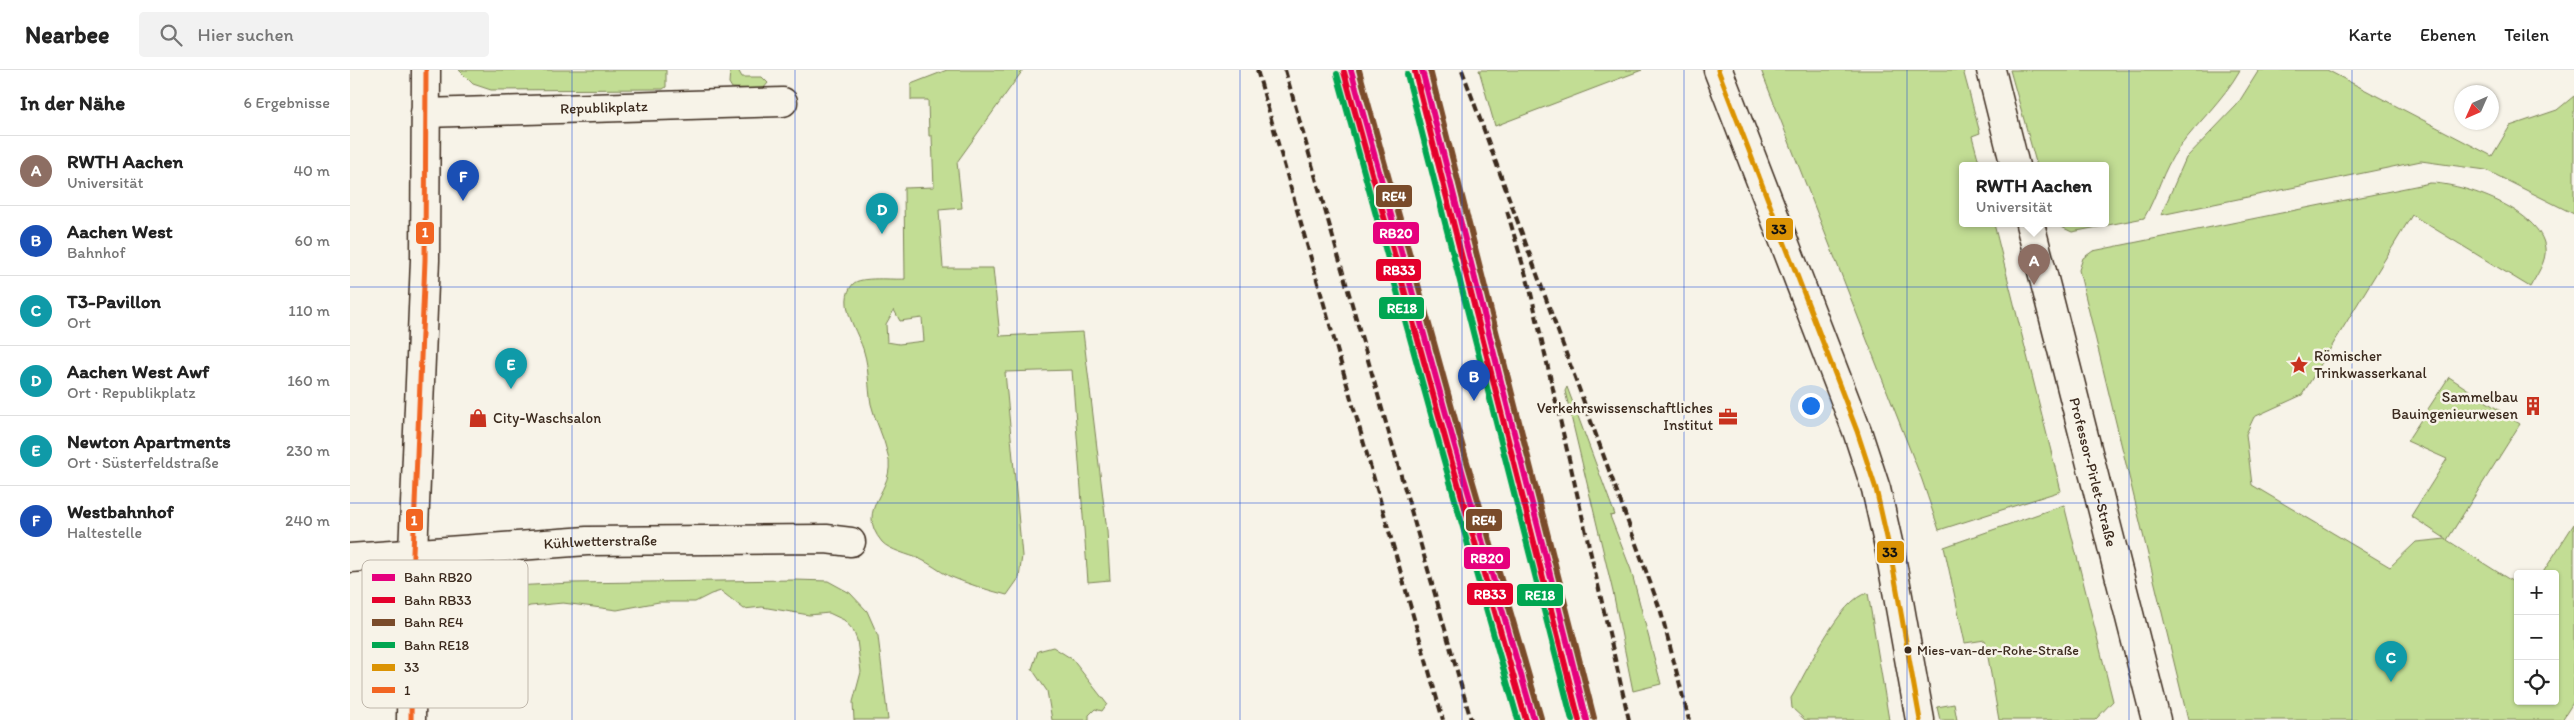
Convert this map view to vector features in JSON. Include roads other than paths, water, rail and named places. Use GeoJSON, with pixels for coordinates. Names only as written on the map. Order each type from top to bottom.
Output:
{"type":"FeatureCollection","features":[{"type":"Feature","properties":{"kind":"street"},"geometry":{"type":"LineString","coordinates":[[413,560],[424,260],[426,70]]}},
{"type":"Feature","properties":{"kind":"street"},"geometry":{"type":"LineString","coordinates":[[1718,70],[1857,431],[1876,489],[1890,551],[1920,720]]}},
{"type":"Feature","properties":{"kind":"street"},"geometry":{"type":"LineString","coordinates":[[1991,70],[2014,162]]}},
{"type":"Feature","properties":{"kind":"street","name":"Republikplatz"},"geometry":{"type":"LineString","coordinates":[[425,114],[783,102]]}},
{"type":"Feature","properties":{"kind":"street","name":"Professor-Pirlet-Straße"},"geometry":{"type":"LineString","coordinates":[[2031,227],[2156,720]]}},
{"type":"Feature","properties":{"kind":"street","name":"Kühlwetterstraße"},"geometry":{"type":"LineString","coordinates":[[350,558],[587,541],[826,539],[851,542]]}},
{"type":"Feature","properties":{"kind":"railway"},"geometry":{"type":"LineString","coordinates":[[1257,70],[1443,720]]}},
{"type":"Feature","properties":{"kind":"railway"},"geometry":{"type":"LineString","coordinates":[[1285,70],[1471,720]]}},
{"type":"Feature","properties":{"kind":"railway"},"geometry":{"type":"LineString","coordinates":[[1462,70],[1661,612],[1689,720]]}},
{"type":"Feature","properties":{"kind":"railway"},"geometry":{"type":"LineString","coordinates":[[1507,211],[1530,289],[1629,720]]}},
{"type":"Feature","properties":{"kind":"rail line","name":"RB20"},"geometry":{"type":"LineString","coordinates":[[1351,70],[1454,443],[1534,720]]}},
{"type":"Feature","properties":{"kind":"rail line","name":"RE4"},"geometry":{"type":"LineString","coordinates":[[1359,70],[1461,441],[1541,718]]}},
{"type":"Feature","properties":{"kind":"rail line","name":"RB20"},"geometry":{"type":"LineString","coordinates":[[1422,70],[1587,720]]}},
{"type":"Feature","properties":{"kind":"rail line","name":"RE4"},"geometry":{"type":"LineString","coordinates":[[1430,70],[1594,718]]}},
{"type":"Feature","properties":{"kind":"rail line","name":"RB33"},"geometry":{"type":"LineString","coordinates":[[1344,72],[1447,445],[1526,720]]}},
{"type":"Feature","properties":{"kind":"rail line","name":"RB33"},"geometry":{"type":"LineString","coordinates":[[1415,72],[1579,720]]}},
{"type":"Feature","properties":{"kind":"rail line","name":"RE18"},"geometry":{"type":"LineString","coordinates":[[1337,74],[1518,720]]}},
{"type":"Feature","properties":{"kind":"rail line","name":"RE18"},"geometry":{"type":"LineString","coordinates":[[1407,74],[1572,720]]}},
{"type":"Feature","properties":{"kind":"place","name":"Westbahnhof"},"geometry":{"type":"Point","coordinates":[463,201]}},
{"type":"Feature","properties":{"kind":"place","name":"Aachen West Awf"},"geometry":{"type":"Point","coordinates":[882,234]}},
{"type":"Feature","properties":{"kind":"place","name":"RWTH Aachen"},"geometry":{"type":"Point","coordinates":[2034,285]}},
{"type":"Feature","properties":{"kind":"place","name":"Römischer Trinkwasserkanal"},"geometry":{"type":"Point","coordinates":[2299,365]}},
{"type":"Feature","properties":{"kind":"place","name":"Newton Apartments"},"geometry":{"type":"Point","coordinates":[511,389]}},
{"type":"Feature","properties":{"kind":"place","name":"Aachen West"},"geometry":{"type":"Point","coordinates":[1474,401]}},
{"type":"Feature","properties":{"kind":"place","name":"Sammelbau Bauingenieurwesen"},"geometry":{"type":"Point","coordinates":[2533,406]}},
{"type":"Feature","properties":{"kind":"place","name":"Verkehrswissenschaftliches Institut"},"geometry":{"type":"Point","coordinates":[1728,417]}},
{"type":"Feature","properties":{"kind":"place","name":"City-Waschsalon"},"geometry":{"type":"Point","coordinates":[478,418]}},
{"type":"Feature","properties":{"kind":"place","name":"Mies-van-der-Rohe-Straße"},"geometry":{"type":"Point","coordinates":[1908,650]}},
{"type":"Feature","properties":{"kind":"place","name":"T3-Pavillon"},"geometry":{"type":"Point","coordinates":[2391,682]}}]}
